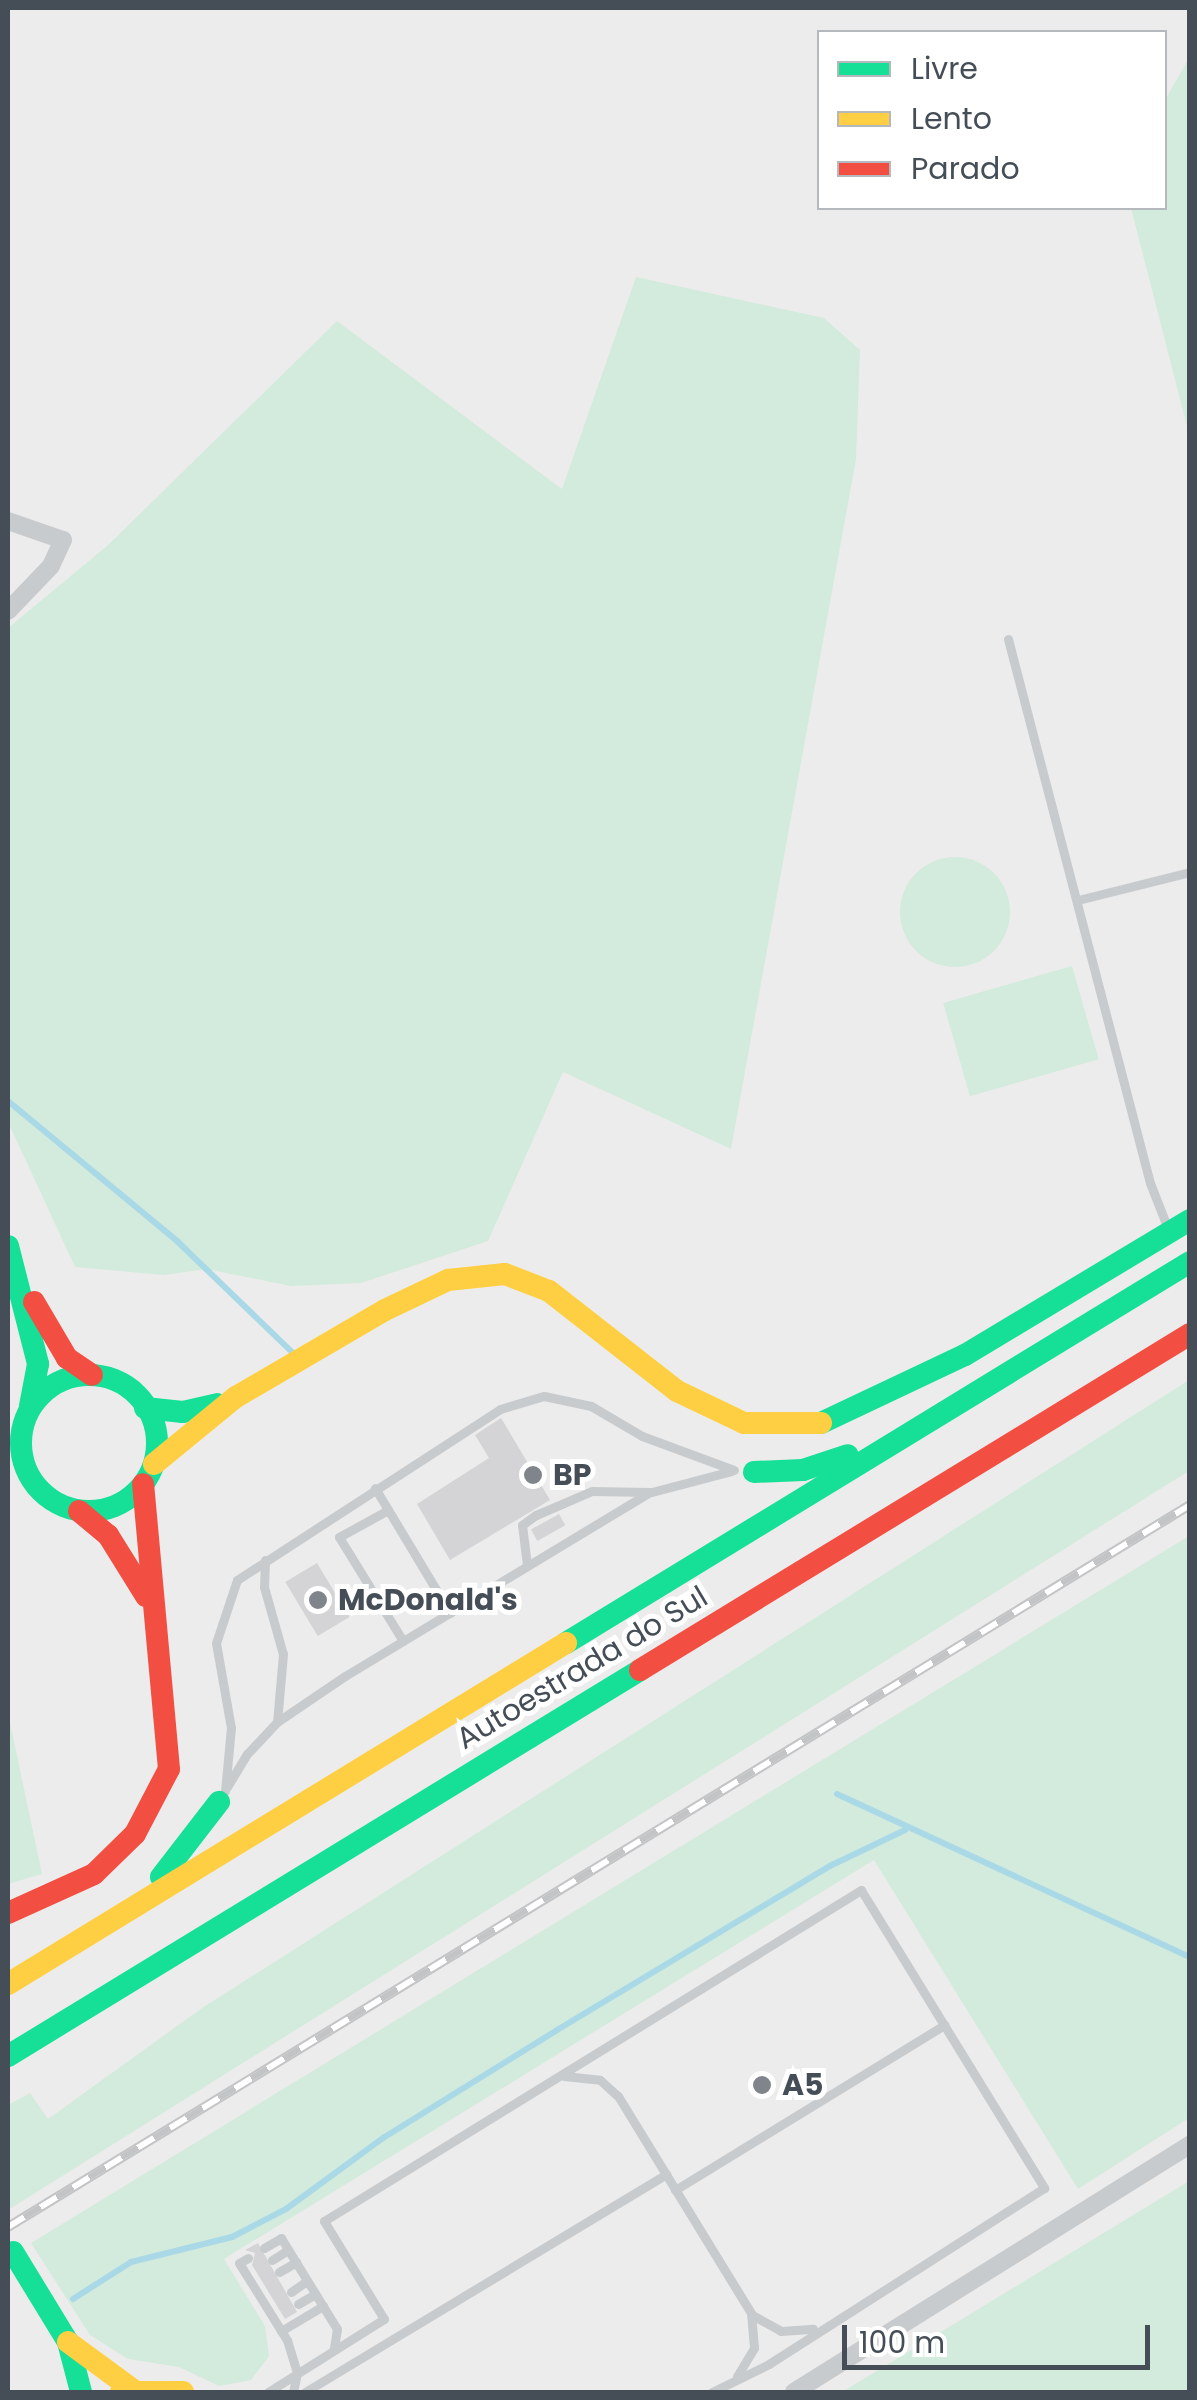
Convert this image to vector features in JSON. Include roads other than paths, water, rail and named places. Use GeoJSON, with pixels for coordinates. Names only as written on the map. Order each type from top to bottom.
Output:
{"type":"FeatureCollection","features":[{"type":"Feature","properties":{"kind":"main road"},"geometry":{"type":"LineString","coordinates":[[79,1511],[122,1503],[148,1474],[236,1397],[448,1280],[505,1274],[548,1292],[677,1391],[744,1423],[821,1424],[965,1355],[1180,1226]]}},
{"type":"Feature","properties":{"kind":"main road"},"geometry":{"type":"LineString","coordinates":[[8,1246],[38,1364],[21,1449],[31,1479],[46,1497],[79,1511],[126,1558],[150,1605]]}},
{"type":"Feature","properties":{"kind":"main road","name":"Autoestrada do Sul"},"geometry":{"type":"LineString","coordinates":[[8,1984],[1190,1262]]}},
{"type":"Feature","properties":{"kind":"main road"},"geometry":{"type":"LineString","coordinates":[[8,1913],[94,1874],[135,1834],[158,1799],[169,1769],[168,1715],[150,1605],[148,1474],[157,1444],[145,1408],[116,1380],[92,1374],[68,1358],[18,1276]]}},
{"type":"Feature","properties":{"kind":"main road","name":"Autoestrada do Sul"},"geometry":{"type":"LineString","coordinates":[[8,2056],[1190,1334]]}},
{"type":"Feature","properties":{"kind":"main road"},"geometry":{"type":"LineString","coordinates":[[29,1410],[65,1379],[92,1374]]}},
{"type":"Feature","properties":{"kind":"main road"},"geometry":{"type":"LineString","coordinates":[[145,1408],[183,1412],[236,1397]]}},
{"type":"Feature","properties":{"kind":"main road"},"geometry":{"type":"LineString","coordinates":[[744,1471],[804,1470],[938,1415]]}},
{"type":"Feature","properties":{"kind":"main road"},"geometry":{"type":"LineString","coordinates":[[104,1924],[178,1863],[222,1796]]}},
{"type":"Feature","properties":{"kind":"main road"},"geometry":{"type":"LineString","coordinates":[[13,2252],[68,2342],[81,2392]]}},
{"type":"Feature","properties":{"kind":"main road"},"geometry":{"type":"LineString","coordinates":[[68,2342],[126,2391],[183,2392]]}},
{"type":"Feature","properties":{"kind":"street"},"geometry":{"type":"LineString","coordinates":[[8,521],[63,540],[51,566],[8,611]]}},
{"type":"Feature","properties":{"kind":"street"},"geometry":{"type":"LineString","coordinates":[[794,2392],[1190,2144]]}},
{"type":"Feature","properties":{"kind":"lane"},"geometry":{"type":"LineString","coordinates":[[1008,639],[1150,1183],[1180,1226]]}},
{"type":"Feature","properties":{"kind":"lane"},"geometry":{"type":"LineString","coordinates":[[1078,900],[1190,872]]}},
{"type":"Feature","properties":{"kind":"lane"},"geometry":{"type":"LineString","coordinates":[[222,1796],[230,1728],[216,1642],[221,1613],[237,1580],[500,1409],[544,1396],[592,1406],[642,1436],[744,1471]]}},
{"type":"Feature","properties":{"kind":"lane"},"geometry":{"type":"LineString","coordinates":[[527,1565],[522,1525],[536,1515],[592,1491],[652,1492],[744,1471]]}},
{"type":"Feature","properties":{"kind":"lane"},"geometry":{"type":"LineString","coordinates":[[375,1488],[450,1613]]}},
{"type":"Feature","properties":{"kind":"lane"},"geometry":{"type":"LineString","coordinates":[[222,1796],[246,1754],[277,1722],[403,1641],[652,1492]]}},
{"type":"Feature","properties":{"kind":"lane"},"geometry":{"type":"LineString","coordinates":[[388,1510],[339,1537],[403,1641]]}},
{"type":"Feature","properties":{"kind":"lane"},"geometry":{"type":"LineString","coordinates":[[265,1560],[264,1587],[283,1654],[277,1722]]}},
{"type":"Feature","properties":{"kind":"lane"},"geometry":{"type":"LineString","coordinates":[[268,2392],[384,2319],[324,2221],[861,1890],[1044,2188],[816,2328],[778,2358],[712,2392]]}},
{"type":"Feature","properties":{"kind":"lane"},"geometry":{"type":"LineString","coordinates":[[675,2190],[944,2025]]}},
{"type":"Feature","properties":{"kind":"lane"},"geometry":{"type":"LineString","coordinates":[[553,2081],[588,2075],[610,2087],[666,2174],[751,2313],[754,2348],[735,2378]]}},
{"type":"Feature","properties":{"kind":"lane"},"geometry":{"type":"LineString","coordinates":[[305,2392],[326,2388],[666,2174]]}},
{"type":"Feature","properties":{"kind":"lane"},"geometry":{"type":"LineString","coordinates":[[264,2248],[280,2238],[337,2329],[334,2350]]}},
{"type":"Feature","properties":{"kind":"lane"},"geometry":{"type":"LineString","coordinates":[[272,2260],[288,2250]]}},
{"type":"Feature","properties":{"kind":"lane"},"geometry":{"type":"LineString","coordinates":[[248,2258],[240,2263],[251,2273],[278,2316],[297,2373],[294,2392]]}},
{"type":"Feature","properties":{"kind":"lane"},"geometry":{"type":"LineString","coordinates":[[279,2272],[296,2262]]}},
{"type":"Feature","properties":{"kind":"lane"},"geometry":{"type":"LineString","coordinates":[[291,2292],[308,2281]]}},
{"type":"Feature","properties":{"kind":"lane"},"geometry":{"type":"LineString","coordinates":[[298,2304],[315,2294]]}},
{"type":"Feature","properties":{"kind":"lane"},"geometry":{"type":"LineString","coordinates":[[282,2332],[323,2306]]}},
{"type":"Feature","properties":{"kind":"lane"},"geometry":{"type":"LineString","coordinates":[[751,2313],[781,2331],[816,2328]]}},
{"type":"Feature","properties":{"kind":"waterway"},"geometry":{"type":"LineString","coordinates":[[8,1101],[177,1241],[292,1352]]}},
{"type":"Feature","properties":{"kind":"waterway"},"geometry":{"type":"LineString","coordinates":[[837,1794],[1190,1957]]}},
{"type":"Feature","properties":{"kind":"waterway"},"geometry":{"type":"LineString","coordinates":[[73,2299],[131,2262],[232,2237],[286,2209],[383,2138],[557,2030],[832,1865],[905,1830]]}},
{"type":"Feature","properties":{"kind":"railway"},"geometry":{"type":"LineString","coordinates":[[8,2227],[1190,1505]]}},
{"type":"Feature","properties":{"kind":"place","name":"BP"},"geometry":{"type":"Point","coordinates":[533,1475]}},
{"type":"Feature","properties":{"kind":"place","name":"McDonald's"},"geometry":{"type":"Point","coordinates":[318,1600]}},
{"type":"Feature","properties":{"kind":"place","name":"A5"},"geometry":{"type":"Point","coordinates":[762,2085]}}]}
